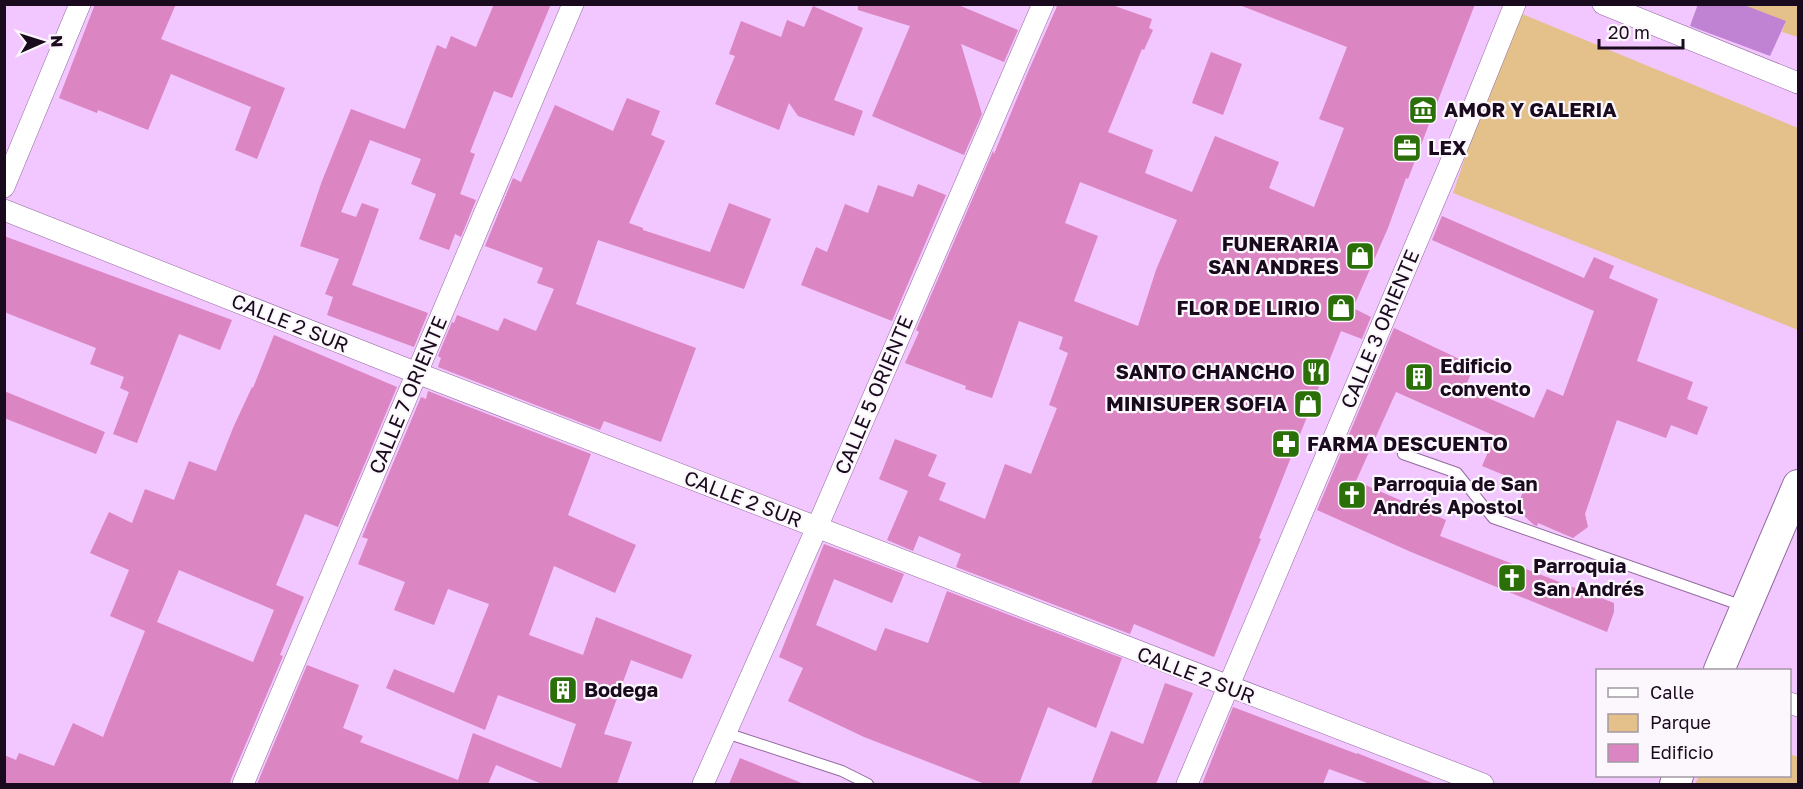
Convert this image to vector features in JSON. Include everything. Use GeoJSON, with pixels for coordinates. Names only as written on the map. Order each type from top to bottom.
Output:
{"type":"FeatureCollection","features":[{"type":"Feature","properties":{"kind":"main road"},"geometry":{"type":"LineString","coordinates":[[1719,669],[1798,485]]}},
{"type":"Feature","properties":{"kind":"street"},"geometry":{"type":"LineString","coordinates":[[4,187],[80,4]]}},
{"type":"Feature","properties":{"kind":"street","name":"CALLE 7 ORIENTE"},"geometry":{"type":"LineString","coordinates":[[243,784],[573,4]]}},
{"type":"Feature","properties":{"kind":"street","name":"CALLE 5 ORIENTE"},"geometry":{"type":"LineString","coordinates":[[703,784],[817,528],[1043,4]]}},
{"type":"Feature","properties":{"kind":"street","name":"CALLE 3 ORIENTE"},"geometry":{"type":"LineString","coordinates":[[1187,784],[1461,138],[1515,4]]}},
{"type":"Feature","properties":{"kind":"street"},"geometry":{"type":"LineString","coordinates":[[1603,4],[1798,84]]}},
{"type":"Feature","properties":{"kind":"street","name":"CALLE 2 SUR"},"geometry":{"type":"LineString","coordinates":[[4,210],[417,373],[1483,784]]}},
{"type":"Feature","properties":{"kind":"lane"},"geometry":{"type":"LineString","coordinates":[[1403,454],[1457,473],[1493,518],[1746,608]]}},
{"type":"Feature","properties":{"kind":"lane"},"geometry":{"type":"LineString","coordinates":[[726,733],[842,771],[868,784]]}},
{"type":"Feature","properties":{"kind":"green space"},"geometry":{"type":"Polygon","coordinates":[[[1741,5],[1798,5],[1798,37],[1782,32],[1785,23],[1741,5]]]}},
{"type":"Feature","properties":{"kind":"green space"},"geometry":{"type":"Polygon","coordinates":[[[1515,11],[1798,128],[1798,330],[1453,193],[1515,11]]]}},
{"type":"Feature","properties":{"kind":"green space"},"geometry":{"type":"Polygon","coordinates":[[[1791,754],[1798,757],[1798,784],[1695,784],[1698,777],[1791,777],[1791,754]]]}},
{"type":"Feature","properties":{"kind":"shaded area"},"geometry":{"type":"Polygon","coordinates":[[[1698,4],[1744,5],[1786,21],[1770,56],[1690,26],[1698,4]]]}},
{"type":"Feature","properties":{"kind":"building"},"geometry":{"type":"Polygon","coordinates":[[[95,4],[176,4],[161,39],[285,88],[257,159],[235,150],[251,107],[171,74],[148,130],[98,110],[97,113],[59,98],[95,4]]]}},
{"type":"Feature","properties":{"kind":"building"},"geometry":{"type":"Polygon","coordinates":[[[494,4],[551,4],[512,98],[494,91],[470,152],[475,154],[460,194],[476,200],[461,237],[455,234],[449,250],[419,239],[436,194],[411,184],[421,159],[370,140],[341,212],[356,217],[362,203],[379,209],[352,285],[428,313],[414,347],[327,315],[333,297],[325,294],[339,259],[300,246],[322,181],[351,109],[405,129],[437,45],[446,49],[451,36],[476,47],[494,4]]]}},
{"type":"Feature","properties":{"kind":"building"},"geometry":{"type":"Polygon","coordinates":[[[858,4],[956,4],[1018,30],[1004,62],[961,44],[982,114],[964,155],[872,116],[910,26],[858,10],[858,4]]]}},
{"type":"Feature","properties":{"kind":"building"},"geometry":{"type":"Polygon","coordinates":[[[1058,4],[1109,4],[1152,19],[1149,28],[1153,30],[1144,50],[1142,49],[1108,132],[1153,150],[1145,173],[1192,192],[1215,136],[1279,162],[1269,188],[1314,207],[1344,128],[1319,119],[1347,47],[1242,6],[1242,4],[1475,4],[1408,179],[1406,178],[1388,228],[1353,308],[1371,317],[1362,339],[1341,331],[1214,657],[1134,624],[1130,634],[956,567],[961,554],[919,536],[913,551],[887,540],[908,491],[879,479],[895,439],[937,455],[928,476],[946,483],[939,500],[985,519],[1005,464],[1031,474],[1057,408],[1049,405],[1068,353],[1059,349],[1063,337],[1019,321],[992,398],[905,363],[919,332],[916,330],[1058,4]],[[1080,182],[1065,223],[1098,236],[1074,301],[1138,326],[1156,270],[1177,220],[1080,182]]]}},
{"type":"Feature","properties":{"kind":"building"},"geometry":{"type":"Polygon","coordinates":[[[813,6],[863,28],[834,100],[863,111],[854,136],[798,116],[789,103],[779,130],[715,104],[735,56],[729,54],[741,21],[781,37],[787,20],[804,27],[813,6]]]}},
{"type":"Feature","properties":{"kind":"building"},"geometry":{"type":"Polygon","coordinates":[[[1211,52],[1242,64],[1223,115],[1192,103],[1211,52]]]}},
{"type":"Feature","properties":{"kind":"building"},"geometry":{"type":"Polygon","coordinates":[[[627,98],[660,111],[651,135],[665,141],[629,223],[643,230],[710,252],[729,203],[771,219],[744,289],[598,240],[576,304],[696,348],[661,442],[604,421],[600,430],[438,367],[441,358],[438,356],[457,315],[498,331],[504,318],[536,331],[554,289],[537,283],[543,268],[485,246],[513,178],[521,182],[555,105],[613,131],[627,98]]]}},
{"type":"Feature","properties":{"kind":"building"},"geometry":{"type":"Polygon","coordinates":[[[918,184],[946,195],[892,321],[801,285],[816,247],[827,252],[845,204],[868,213],[878,185],[913,197],[918,184]]]}},
{"type":"Feature","properties":{"kind":"building"},"geometry":{"type":"Polygon","coordinates":[[[1442,216],[1584,278],[1594,257],[1614,266],[1609,278],[1658,299],[1637,361],[1693,382],[1687,399],[1708,407],[1697,435],[1671,425],[1666,438],[1617,420],[1585,514],[1588,527],[1573,538],[1538,523],[1537,526],[1534,525],[1518,510],[1526,484],[1482,466],[1495,436],[1396,392],[1356,481],[1446,520],[1440,536],[1614,603],[1614,612],[1607,632],[1411,552],[1317,510],[1394,328],[1474,366],[1465,388],[1534,418],[1547,389],[1563,396],[1594,311],[1432,240],[1442,216]]]}},
{"type":"Feature","properties":{"kind":"building"},"geometry":{"type":"Polygon","coordinates":[[[4,236],[232,320],[220,350],[179,334],[137,443],[113,434],[129,392],[120,388],[124,377],[90,364],[96,348],[4,312],[4,236]]]}},
{"type":"Feature","properties":{"kind":"building"},"geometry":{"type":"Polygon","coordinates":[[[274,335],[397,387],[338,527],[305,514],[276,585],[304,597],[280,655],[283,656],[230,784],[4,784],[4,755],[16,760],[19,753],[54,766],[73,723],[103,737],[145,631],[110,616],[129,570],[90,553],[109,512],[132,523],[145,489],[174,500],[189,461],[216,471],[233,428],[253,388],[274,335]],[[179,570],[157,622],[253,662],[274,610],[179,570]]]}},
{"type":"Feature","properties":{"kind":"building"},"geometry":{"type":"Polygon","coordinates":[[[4,391],[105,432],[96,454],[4,418],[4,391]]]}},
{"type":"Feature","properties":{"kind":"building"},"geometry":{"type":"Polygon","coordinates":[[[428,391],[591,454],[568,515],[636,545],[615,593],[554,566],[529,635],[583,655],[596,617],[692,655],[682,679],[631,660],[604,734],[632,742],[617,784],[542,784],[496,765],[488,784],[257,784],[307,665],[359,685],[343,728],[363,736],[360,742],[458,780],[473,733],[561,768],[576,724],[498,695],[485,730],[386,688],[394,669],[454,693],[489,604],[448,589],[434,625],[394,610],[405,582],[358,564],[368,539],[362,537],[421,397],[426,399],[428,391]]]}},
{"type":"Feature","properties":{"kind":"building"},"geometry":{"type":"Polygon","coordinates":[[[824,544],[904,574],[892,603],[834,579],[816,625],[876,651],[885,628],[928,643],[947,591],[1122,658],[1096,728],[1048,707],[1019,784],[985,784],[864,737],[788,701],[803,668],[779,657],[824,544]]]}},
{"type":"Feature","properties":{"kind":"building"},"geometry":{"type":"Polygon","coordinates":[[[1165,683],[1193,693],[1156,784],[1091,784],[1111,731],[1143,744],[1165,683]]]}},
{"type":"Feature","properties":{"kind":"building"},"geometry":{"type":"Polygon","coordinates":[[[1233,707],[1357,753],[1432,784],[1370,784],[1329,769],[1323,784],[1202,784],[1233,707]]]}},
{"type":"Feature","properties":{"kind":"building"},"geometry":{"type":"Polygon","coordinates":[[[740,758],[804,784],[729,784],[740,758]]]}},
{"type":"Feature","properties":{"kind":"place","name":"AMOR Y GALERIA"},"geometry":{"type":"Point","coordinates":[1423,110]}},
{"type":"Feature","properties":{"kind":"place","name":"LEX"},"geometry":{"type":"Point","coordinates":[1407,148]}},
{"type":"Feature","properties":{"kind":"place","name":"FUNERARIA SAN ANDRES"},"geometry":{"type":"Point","coordinates":[1360,256]}},
{"type":"Feature","properties":{"kind":"place","name":"FLOR DE LIRIO"},"geometry":{"type":"Point","coordinates":[1341,308]}},
{"type":"Feature","properties":{"kind":"place","name":"SANTO CHANCHO"},"geometry":{"type":"Point","coordinates":[1316,372]}},
{"type":"Feature","properties":{"kind":"place","name":"Edificio convento"},"geometry":{"type":"Point","coordinates":[1419,377]}},
{"type":"Feature","properties":{"kind":"place","name":"MINISUPER SOFIA"},"geometry":{"type":"Point","coordinates":[1308,404]}},
{"type":"Feature","properties":{"kind":"place","name":"FARMA DESCUENTO"},"geometry":{"type":"Point","coordinates":[1286,444]}},
{"type":"Feature","properties":{"kind":"place","name":"Parroquia de San Andrés Apostol"},"geometry":{"type":"Point","coordinates":[1352,495]}},
{"type":"Feature","properties":{"kind":"place","name":"Parroquia San Andrés"},"geometry":{"type":"Point","coordinates":[1512,578]}},
{"type":"Feature","properties":{"kind":"place","name":"Bodega"},"geometry":{"type":"Point","coordinates":[563,690]}}]}
